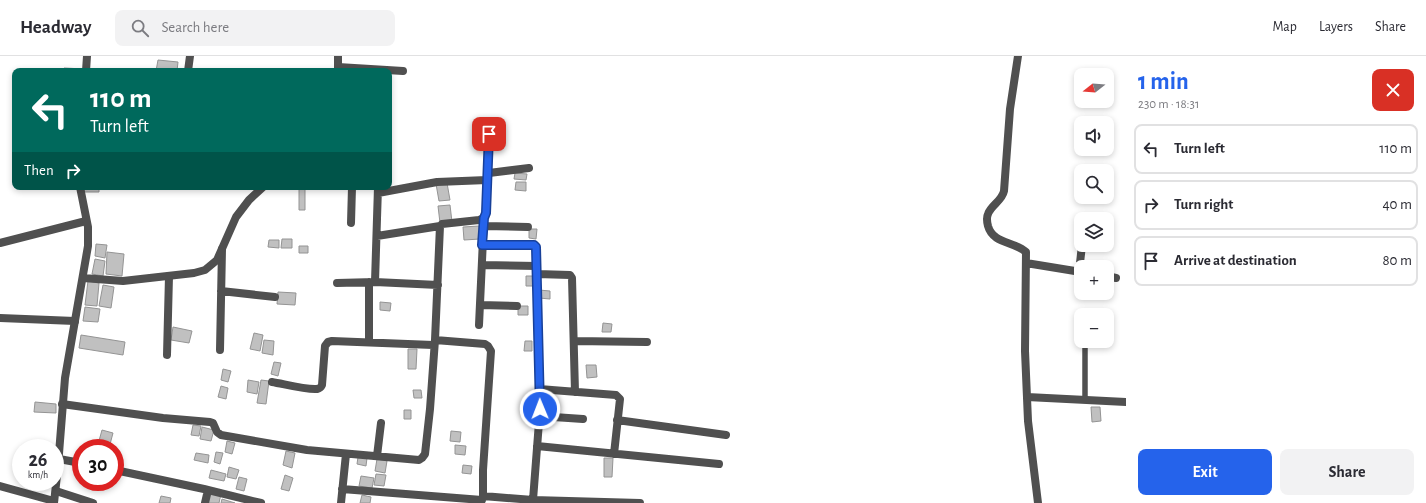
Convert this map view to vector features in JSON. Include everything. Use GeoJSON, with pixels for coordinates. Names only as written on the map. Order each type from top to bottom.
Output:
{"type":"FeatureCollection","features":[{"type":"Feature","properties":{"kind":"street"},"geometry":{"type":"LineString","coordinates":[[86,68],[87,56]]}},
{"type":"Feature","properties":{"kind":"street"},"geometry":{"type":"LineString","coordinates":[[188,68],[190,56]]}},
{"type":"Feature","properties":{"kind":"street"},"geometry":{"type":"LineString","coordinates":[[338,56],[338,68]]}},
{"type":"Feature","properties":{"kind":"street"},"geometry":{"type":"LineString","coordinates":[[1018,56],[1010,109],[1004,191],[1002,198],[988,212],[987,223],[993,235],[997,239],[1026,252],[1025,344],[1028,421],[1038,503]]}},
{"type":"Feature","properties":{"kind":"street"},"geometry":{"type":"LineString","coordinates":[[392,71],[403,71]]}},
{"type":"Feature","properties":{"kind":"street"},"geometry":{"type":"LineString","coordinates":[[479,325],[489,134]]}},
{"type":"Feature","properties":{"kind":"street"},"geometry":{"type":"LineString","coordinates":[[392,188],[487,177],[493,171],[529,168]]}},
{"type":"Feature","properties":{"kind":"street"},"geometry":{"type":"LineString","coordinates":[[59,439],[65,378],[88,246],[89,234],[81,190]]}},
{"type":"Feature","properties":{"kind":"street"},"geometry":{"type":"LineString","coordinates":[[83,278],[123,281],[194,273],[205,270],[217,260],[236,217],[249,200],[260,190]]}},
{"type":"Feature","properties":{"kind":"street"},"geometry":{"type":"LineString","coordinates":[[351,223],[352,190]]}},
{"type":"Feature","properties":{"kind":"street"},"geometry":{"type":"LineString","coordinates":[[369,342],[378,190]]}},
{"type":"Feature","properties":{"kind":"street"},"geometry":{"type":"LineString","coordinates":[[376,236],[440,226],[442,224],[479,220],[484,222],[528,227]]}},
{"type":"Feature","properties":{"kind":"street"},"geometry":{"type":"LineString","coordinates":[[0,243],[86,221]]}},
{"type":"Feature","properties":{"kind":"street"},"geometry":{"type":"LineString","coordinates":[[62,404],[163,418],[210,422],[213,423],[217,432],[221,435],[307,450],[419,460],[425,454],[430,409],[438,285],[440,226]]}},
{"type":"Feature","properties":{"kind":"street"},"geometry":{"type":"LineString","coordinates":[[482,245],[534,245],[536,247],[539,416],[533,500]]}},
{"type":"Feature","properties":{"kind":"street"},"geometry":{"type":"LineString","coordinates":[[220,350],[222,248]]}},
{"type":"Feature","properties":{"kind":"street"},"geometry":{"type":"LineString","coordinates":[[1026,263],[1074,271]]}},
{"type":"Feature","properties":{"kind":"street"},"geometry":{"type":"LineString","coordinates":[[482,265],[537,270],[571,276],[575,392]]}},
{"type":"Feature","properties":{"kind":"street"},"geometry":{"type":"LineString","coordinates":[[167,355],[169,276]]}},
{"type":"Feature","properties":{"kind":"street"},"geometry":{"type":"LineString","coordinates":[[337,283],[372,282],[438,285]]}},
{"type":"Feature","properties":{"kind":"street"},"geometry":{"type":"LineString","coordinates":[[221,292],[275,297]]}},
{"type":"Feature","properties":{"kind":"street"},"geometry":{"type":"LineString","coordinates":[[480,305],[517,306]]}},
{"type":"Feature","properties":{"kind":"street"},"geometry":{"type":"LineString","coordinates":[[0,318],[75,321]]}},
{"type":"Feature","properties":{"kind":"street"},"geometry":{"type":"LineString","coordinates":[[574,340],[647,342]]}},
{"type":"Feature","properties":{"kind":"street"},"geometry":{"type":"LineString","coordinates":[[272,382],[298,387],[318,389],[321,387],[325,346],[328,342],[332,341],[485,344],[491,351],[482,500]]}},
{"type":"Feature","properties":{"kind":"street"},"geometry":{"type":"LineString","coordinates":[[539,389],[616,394],[620,399],[614,454]]}},
{"type":"Feature","properties":{"kind":"street"},"geometry":{"type":"LineString","coordinates":[[1027,397],[1126,402]]}},
{"type":"Feature","properties":{"kind":"street"},"geometry":{"type":"LineString","coordinates":[[539,416],[584,419]]}},
{"type":"Feature","properties":{"kind":"street"},"geometry":{"type":"LineString","coordinates":[[617,420],[726,435]]}},
{"type":"Feature","properties":{"kind":"street"},"geometry":{"type":"LineString","coordinates":[[377,456],[381,423]]}},
{"type":"Feature","properties":{"kind":"street"},"geometry":{"type":"LineString","coordinates":[[537,446],[719,464]]}},
{"type":"Feature","properties":{"kind":"street"},"geometry":{"type":"LineString","coordinates":[[341,503],[346,454]]}},
{"type":"Feature","properties":{"kind":"street"},"geometry":{"type":"LineString","coordinates":[[124,472],[261,503]]}},
{"type":"Feature","properties":{"kind":"street"},"geometry":{"type":"LineString","coordinates":[[0,486],[54,502],[56,491],[93,503]]}},
{"type":"Feature","properties":{"kind":"street"},"geometry":{"type":"LineString","coordinates":[[342,489],[482,500],[640,503]]}},
{"type":"Feature","properties":{"kind":"street"},"geometry":{"type":"LineString","coordinates":[[205,503],[208,490]]}},
{"type":"Feature","properties":{"kind":"lane"},"geometry":{"type":"LineString","coordinates":[[1085,348],[1085,400]]}},
{"type":"Feature","properties":{"kind":"building"},"geometry":{"type":"Polygon","coordinates":[[[158,60],[178,62],[177,68],[157,68],[158,60]]]}},
{"type":"Feature","properties":{"kind":"building"},"geometry":{"type":"Polygon","coordinates":[[[515,173],[527,174],[526,180],[514,179],[515,173]]]}},
{"type":"Feature","properties":{"kind":"building"},"geometry":{"type":"Polygon","coordinates":[[[516,182],[526,182],[526,191],[515,190],[516,182]]]}},
{"type":"Feature","properties":{"kind":"building"},"geometry":{"type":"Polygon","coordinates":[[[447,183],[450,200],[439,201],[436,184],[447,183]]]}},
{"type":"Feature","properties":{"kind":"building"},"geometry":{"type":"Polygon","coordinates":[[[84,190],[99,190],[99,192],[84,192],[84,190]]]}},
{"type":"Feature","properties":{"kind":"building"},"geometry":{"type":"Polygon","coordinates":[[[299,190],[305,190],[305,210],[299,210],[299,190]]]}},
{"type":"Feature","properties":{"kind":"building"},"geometry":{"type":"Polygon","coordinates":[[[450,205],[452,222],[440,223],[438,206],[450,205]]]}},
{"type":"Feature","properties":{"kind":"building"},"geometry":{"type":"Polygon","coordinates":[[[479,226],[480,239],[464,240],[463,227],[479,226]]]}},
{"type":"Feature","properties":{"kind":"building"},"geometry":{"type":"Polygon","coordinates":[[[529,229],[537,229],[536,239],[529,238],[529,229]]]}},
{"type":"Feature","properties":{"kind":"building"},"geometry":{"type":"Polygon","coordinates":[[[282,239],[292,239],[292,248],[281,248],[282,239]]]}},
{"type":"Feature","properties":{"kind":"building"},"geometry":{"type":"Polygon","coordinates":[[[269,240],[279,240],[279,248],[268,247],[269,240]]]}},
{"type":"Feature","properties":{"kind":"building"},"geometry":{"type":"Polygon","coordinates":[[[96,244],[107,245],[105,258],[95,256],[96,244]]]}},
{"type":"Feature","properties":{"kind":"building"},"geometry":{"type":"Polygon","coordinates":[[[299,246],[308,246],[308,253],[299,253],[299,246]]]}},
{"type":"Feature","properties":{"kind":"building"},"geometry":{"type":"Polygon","coordinates":[[[107,252],[124,254],[122,276],[106,274],[107,252]]]}},
{"type":"Feature","properties":{"kind":"building"},"geometry":{"type":"Polygon","coordinates":[[[95,259],[105,261],[103,276],[92,274],[95,259]]]}},
{"type":"Feature","properties":{"kind":"building"},"geometry":{"type":"Polygon","coordinates":[[[526,276],[533,276],[533,286],[526,286],[526,276]]]}},
{"type":"Feature","properties":{"kind":"building"},"geometry":{"type":"Polygon","coordinates":[[[88,281],[99,283],[97,306],[85,305],[88,281]]]}},
{"type":"Feature","properties":{"kind":"building"},"geometry":{"type":"Polygon","coordinates":[[[103,285],[114,287],[111,308],[99,306],[103,285]]]}},
{"type":"Feature","properties":{"kind":"building"},"geometry":{"type":"Polygon","coordinates":[[[539,290],[550,291],[550,299],[539,298],[539,290]]]}},
{"type":"Feature","properties":{"kind":"building"},"geometry":{"type":"Polygon","coordinates":[[[278,292],[296,293],[295,305],[277,304],[278,292]]]}},
{"type":"Feature","properties":{"kind":"building"},"geometry":{"type":"Polygon","coordinates":[[[380,302],[391,303],[390,311],[380,310],[380,302]]]}},
{"type":"Feature","properties":{"kind":"building"},"geometry":{"type":"Polygon","coordinates":[[[518,306],[528,306],[528,315],[518,315],[518,306]]]}},
{"type":"Feature","properties":{"kind":"building"},"geometry":{"type":"Polygon","coordinates":[[[85,307],[100,309],[98,322],[83,321],[85,307]]]}},
{"type":"Feature","properties":{"kind":"building"},"geometry":{"type":"Polygon","coordinates":[[[603,323],[612,324],[611,332],[602,332],[603,323]]]}},
{"type":"Feature","properties":{"kind":"building"},"geometry":{"type":"Polygon","coordinates":[[[173,327],[192,331],[189,343],[171,340],[173,327]]]}},
{"type":"Feature","properties":{"kind":"building"},"geometry":{"type":"Polygon","coordinates":[[[254,333],[263,335],[260,351],[250,349],[254,333]]]}},
{"type":"Feature","properties":{"kind":"building"},"geometry":{"type":"Polygon","coordinates":[[[81,335],[125,342],[123,355],[79,348],[81,335]]]}},
{"type":"Feature","properties":{"kind":"building"},"geometry":{"type":"Polygon","coordinates":[[[264,340],[274,341],[273,355],[262,353],[264,340]]]}},
{"type":"Feature","properties":{"kind":"building"},"geometry":{"type":"Polygon","coordinates":[[[525,341],[532,341],[532,351],[524,351],[525,341]]]}},
{"type":"Feature","properties":{"kind":"building"},"geometry":{"type":"Polygon","coordinates":[[[408,349],[417,349],[416,369],[408,369],[408,349]]]}},
{"type":"Feature","properties":{"kind":"building"},"geometry":{"type":"Polygon","coordinates":[[[274,362],[281,363],[278,376],[271,374],[274,362]]]}},
{"type":"Feature","properties":{"kind":"building"},"geometry":{"type":"Polygon","coordinates":[[[586,365],[596,365],[597,377],[587,378],[586,365]]]}},
{"type":"Feature","properties":{"kind":"building"},"geometry":{"type":"Polygon","coordinates":[[[223,369],[231,371],[228,382],[221,380],[223,369]]]}},
{"type":"Feature","properties":{"kind":"building"},"geometry":{"type":"Polygon","coordinates":[[[248,380],[259,382],[257,394],[247,392],[248,380]]]}},
{"type":"Feature","properties":{"kind":"building"},"geometry":{"type":"Polygon","coordinates":[[[261,380],[269,381],[266,404],[257,403],[261,380]]]}},
{"type":"Feature","properties":{"kind":"building"},"geometry":{"type":"Polygon","coordinates":[[[221,386],[228,388],[226,399],[218,397],[221,386]]]}},
{"type":"Feature","properties":{"kind":"building"},"geometry":{"type":"Polygon","coordinates":[[[413,390],[421,390],[422,398],[414,398],[413,390]]]}},
{"type":"Feature","properties":{"kind":"building"},"geometry":{"type":"Polygon","coordinates":[[[35,402],[56,404],[56,413],[34,412],[35,402]]]}},
{"type":"Feature","properties":{"kind":"building"},"geometry":{"type":"Polygon","coordinates":[[[1091,407],[1100,407],[1101,421],[1092,422],[1091,407]]]}},
{"type":"Feature","properties":{"kind":"building"},"geometry":{"type":"Polygon","coordinates":[[[404,410],[411,410],[411,419],[404,419],[404,410]]]}},
{"type":"Feature","properties":{"kind":"building"},"geometry":{"type":"Polygon","coordinates":[[[193,425],[201,426],[199,436],[191,435],[193,425]]]}},
{"type":"Feature","properties":{"kind":"building"},"geometry":{"type":"Polygon","coordinates":[[[202,427],[214,430],[211,441],[200,439],[202,427]]]}},
{"type":"Feature","properties":{"kind":"building"},"geometry":{"type":"Polygon","coordinates":[[[102,430],[113,433],[111,439],[100,439],[102,430]]]}},
{"type":"Feature","properties":{"kind":"building"},"geometry":{"type":"Polygon","coordinates":[[[451,431],[461,432],[460,442],[450,441],[451,431]]]}},
{"type":"Feature","properties":{"kind":"building"},"geometry":{"type":"Polygon","coordinates":[[[227,441],[235,443],[232,454],[225,452],[227,441]]]}},
{"type":"Feature","properties":{"kind":"building"},"geometry":{"type":"Polygon","coordinates":[[[455,445],[466,446],[465,455],[455,454],[455,445]]]}},
{"type":"Feature","properties":{"kind":"building"},"geometry":{"type":"Polygon","coordinates":[[[286,451],[295,453],[292,468],[283,465],[286,451]]]}},
{"type":"Feature","properties":{"kind":"building"},"geometry":{"type":"Polygon","coordinates":[[[216,452],[223,453],[220,464],[214,462],[216,452]]]}},
{"type":"Feature","properties":{"kind":"building"},"geometry":{"type":"Polygon","coordinates":[[[196,453],[209,455],[208,463],[194,460],[196,453]]]}},
{"type":"Feature","properties":{"kind":"building"},"geometry":{"type":"Polygon","coordinates":[[[358,457],[367,458],[366,466],[357,464],[358,457]]]}},
{"type":"Feature","properties":{"kind":"building"},"geometry":{"type":"Polygon","coordinates":[[[604,458],[613,458],[612,477],[604,477],[604,458]]]}},
{"type":"Feature","properties":{"kind":"building"},"geometry":{"type":"Polygon","coordinates":[[[377,459],[387,461],[385,473],[375,471],[377,459]]]}},
{"type":"Feature","properties":{"kind":"building"},"geometry":{"type":"Polygon","coordinates":[[[463,465],[472,466],[471,474],[462,473],[463,465]]]}},
{"type":"Feature","properties":{"kind":"building"},"geometry":{"type":"Polygon","coordinates":[[[229,467],[239,470],[236,479],[227,477],[229,467]]]}},
{"type":"Feature","properties":{"kind":"building"},"geometry":{"type":"Polygon","coordinates":[[[211,470],[226,474],[224,481],[209,478],[211,470]]]}},
{"type":"Feature","properties":{"kind":"building"},"geometry":{"type":"Polygon","coordinates":[[[376,474],[386,475],[384,486],[374,485],[376,474]]]}},
{"type":"Feature","properties":{"kind":"building"},"geometry":{"type":"Polygon","coordinates":[[[285,475],[293,478],[289,491],[281,489],[285,475]]]}},
{"type":"Feature","properties":{"kind":"building"},"geometry":{"type":"Polygon","coordinates":[[[361,476],[374,478],[372,488],[359,486],[361,476]]]}},
{"type":"Feature","properties":{"kind":"building"},"geometry":{"type":"Polygon","coordinates":[[[239,477],[247,479],[244,491],[236,489],[239,477]]]}},
{"type":"Feature","properties":{"kind":"building"},"geometry":{"type":"Polygon","coordinates":[[[209,491],[221,494],[219,503],[206,503],[209,491]]]}},
{"type":"Feature","properties":{"kind":"building"},"geometry":{"type":"Polygon","coordinates":[[[362,495],[371,497],[370,503],[360,503],[362,495]]]}},
{"type":"Feature","properties":{"kind":"building"},"geometry":{"type":"Polygon","coordinates":[[[161,496],[171,498],[170,503],[159,503],[161,496]]]}},
{"type":"Feature","properties":{"kind":"building"},"geometry":{"type":"Polygon","coordinates":[[[222,499],[235,503],[221,503],[222,499]]]}},
{"type":"Feature","properties":{"kind":"route"},"geometry":{"type":"LineString","coordinates":[[489,134],[486,213],[484,218],[482,245],[536,245],[540,409]]}}]}
